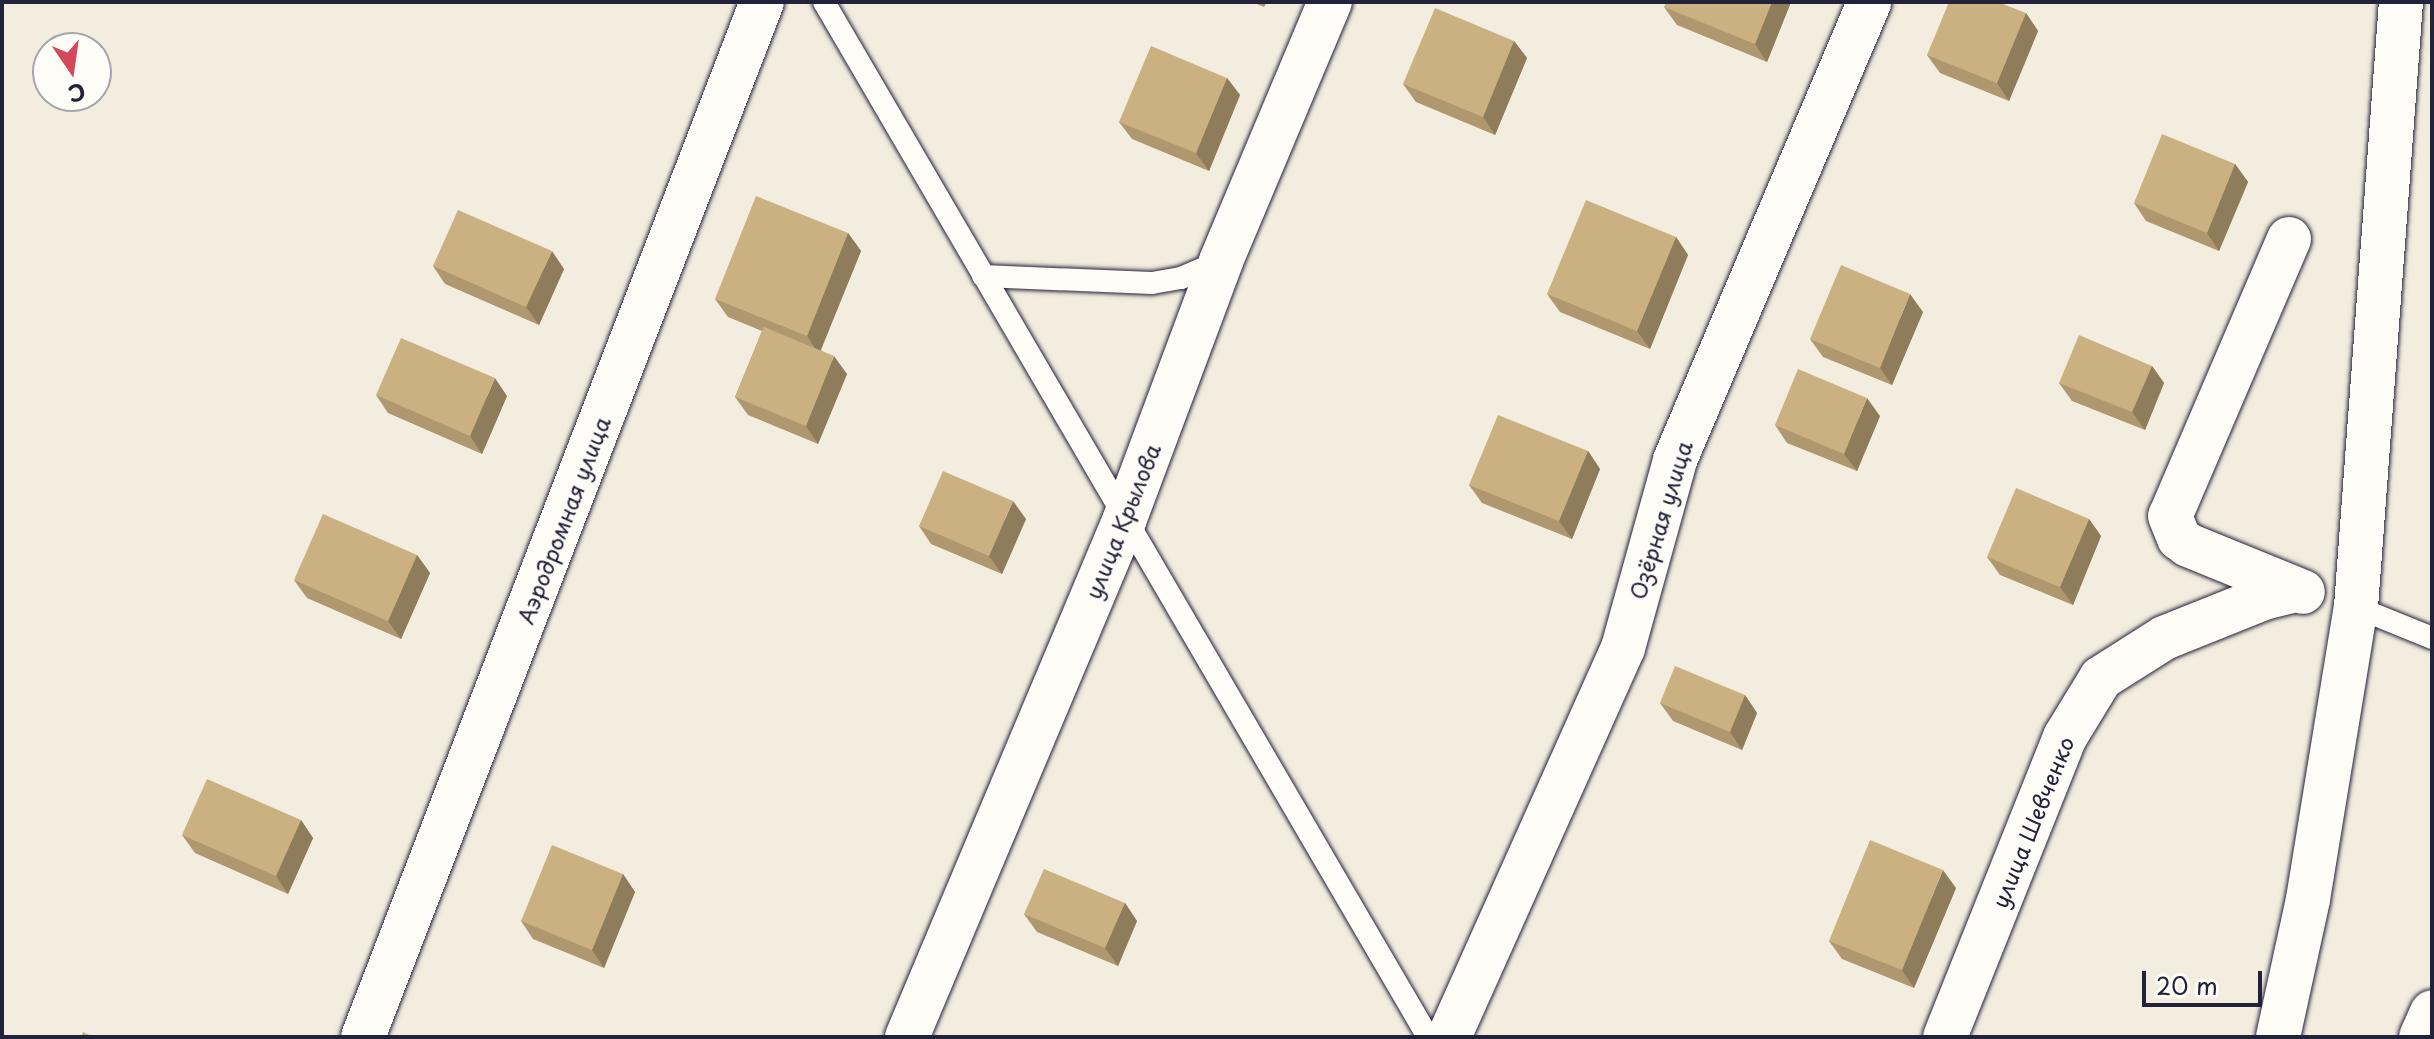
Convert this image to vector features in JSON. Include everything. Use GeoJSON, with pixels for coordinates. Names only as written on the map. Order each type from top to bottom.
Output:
{"type":"FeatureCollection","features":[{"type":"Feature","properties":{"kind":"street","name":"Аэродромная улица"},"geometry":{"type":"LineString","coordinates":[[363,1037],[762,2]]}},
{"type":"Feature","properties":{"kind":"street","name":"улица Крылова"},"geometry":{"type":"LineString","coordinates":[[907,1037],[1124,521],[1221,261],[1330,2]]}},
{"type":"Feature","properties":{"kind":"street","name":"Озёрная улица"},"geometry":{"type":"LineString","coordinates":[[1449,1037],[1623,648],[1675,460],[1869,2]]}},
{"type":"Feature","properties":{"kind":"street"},"geometry":{"type":"LineString","coordinates":[[2278,1037],[2308,899],[2356,607],[2401,2]]}},
{"type":"Feature","properties":{"kind":"street"},"geometry":{"type":"LineString","coordinates":[[2289,239],[2170,516],[2179,538],[2188,545],[2296,590],[2356,607]]}},
{"type":"Feature","properties":{"kind":"street","name":"улица Шевченко"},"geometry":{"type":"LineString","coordinates":[[1945,1037],[2065,737],[2101,678],[2164,638],[2264,598],[2296,590]]}},
{"type":"Feature","properties":{"kind":"street"},"geometry":{"type":"LineString","coordinates":[[2421,1037],[2432,1012]]}},
{"type":"Feature","properties":{"kind":"lane"},"geometry":{"type":"LineString","coordinates":[[824,2],[1124,521],[1428,1037]]}},
{"type":"Feature","properties":{"kind":"lane"},"geometry":{"type":"LineString","coordinates":[[983,276],[1152,283],[1181,278],[1221,261]]}},
{"type":"Feature","properties":{"kind":"lane"},"geometry":{"type":"LineString","coordinates":[[2356,607],[2432,638]]}},
{"type":"Feature","properties":{"kind":"building"},"geometry":{"type":"Polygon","coordinates":[[[1667,2],[1772,2],[1755,44],[1664,7],[1667,2]]]}},
{"type":"Feature","properties":{"kind":"building"},"geometry":{"type":"Polygon","coordinates":[[[1949,2],[1998,2],[2026,13],[1997,83],[1927,55],[1949,2]]]}},
{"type":"Feature","properties":{"kind":"building"},"geometry":{"type":"Polygon","coordinates":[[[1435,8],[1514,41],[1483,117],[1403,84],[1435,8]]]}},
{"type":"Feature","properties":{"kind":"building"},"geometry":{"type":"Polygon","coordinates":[[[1151,46],[1227,78],[1196,153],[1119,122],[1151,46]]]}},
{"type":"Feature","properties":{"kind":"building"},"geometry":{"type":"Polygon","coordinates":[[[2162,134],[2235,164],[2207,233],[2134,203],[2162,134]]]}},
{"type":"Feature","properties":{"kind":"building"},"geometry":{"type":"Polygon","coordinates":[[[756,196],[848,233],[807,336],[715,299],[756,196]]]}},
{"type":"Feature","properties":{"kind":"building"},"geometry":{"type":"Polygon","coordinates":[[[1586,200],[1676,237],[1637,331],[1547,294],[1586,200]]]}},
{"type":"Feature","properties":{"kind":"building"},"geometry":{"type":"Polygon","coordinates":[[[458,210],[552,251],[526,307],[433,266],[458,210]]]}},
{"type":"Feature","properties":{"kind":"building"},"geometry":{"type":"Polygon","coordinates":[[[1841,265],[1910,294],[1880,368],[1810,339],[1841,265]]]}},
{"type":"Feature","properties":{"kind":"building"},"geometry":{"type":"Polygon","coordinates":[[[764,327],[834,356],[806,426],[735,397],[764,327]]]}},
{"type":"Feature","properties":{"kind":"building"},"geometry":{"type":"Polygon","coordinates":[[[2079,335],[2152,366],[2132,412],[2059,383],[2079,335]]]}},
{"type":"Feature","properties":{"kind":"building"},"geometry":{"type":"Polygon","coordinates":[[[401,338],[495,378],[470,436],[376,395],[401,338]]]}},
{"type":"Feature","properties":{"kind":"building"},"geometry":{"type":"Polygon","coordinates":[[[1798,369],[1867,398],[1844,454],[1775,425],[1798,369]]]}},
{"type":"Feature","properties":{"kind":"building"},"geometry":{"type":"Polygon","coordinates":[[[1498,415],[1588,451],[1559,521],[1469,485],[1498,415]]]}},
{"type":"Feature","properties":{"kind":"building"},"geometry":{"type":"Polygon","coordinates":[[[943,471],[1013,501],[989,556],[919,526],[943,471]]]}},
{"type":"Feature","properties":{"kind":"building"},"geometry":{"type":"Polygon","coordinates":[[[2016,488],[2089,519],[2060,587],[1987,557],[2016,488]]]}},
{"type":"Feature","properties":{"kind":"building"},"geometry":{"type":"Polygon","coordinates":[[[323,514],[417,555],[388,621],[294,580],[323,514]]]}},
{"type":"Feature","properties":{"kind":"building"},"geometry":{"type":"Polygon","coordinates":[[[1675,666],[1745,695],[1730,732],[1660,703],[1675,666]]]}},
{"type":"Feature","properties":{"kind":"building"},"geometry":{"type":"Polygon","coordinates":[[[207,779],[301,820],[276,876],[182,835],[207,779]]]}},
{"type":"Feature","properties":{"kind":"building"},"geometry":{"type":"Polygon","coordinates":[[[1870,840],[1943,870],[1902,970],[1829,941],[1870,840]]]}},
{"type":"Feature","properties":{"kind":"building"},"geometry":{"type":"Polygon","coordinates":[[[552,845],[623,874],[592,950],[521,921],[552,845]]]}},
{"type":"Feature","properties":{"kind":"building"},"geometry":{"type":"Polygon","coordinates":[[[1044,869],[1125,903],[1105,948],[1024,914],[1044,869]]]}}]}
